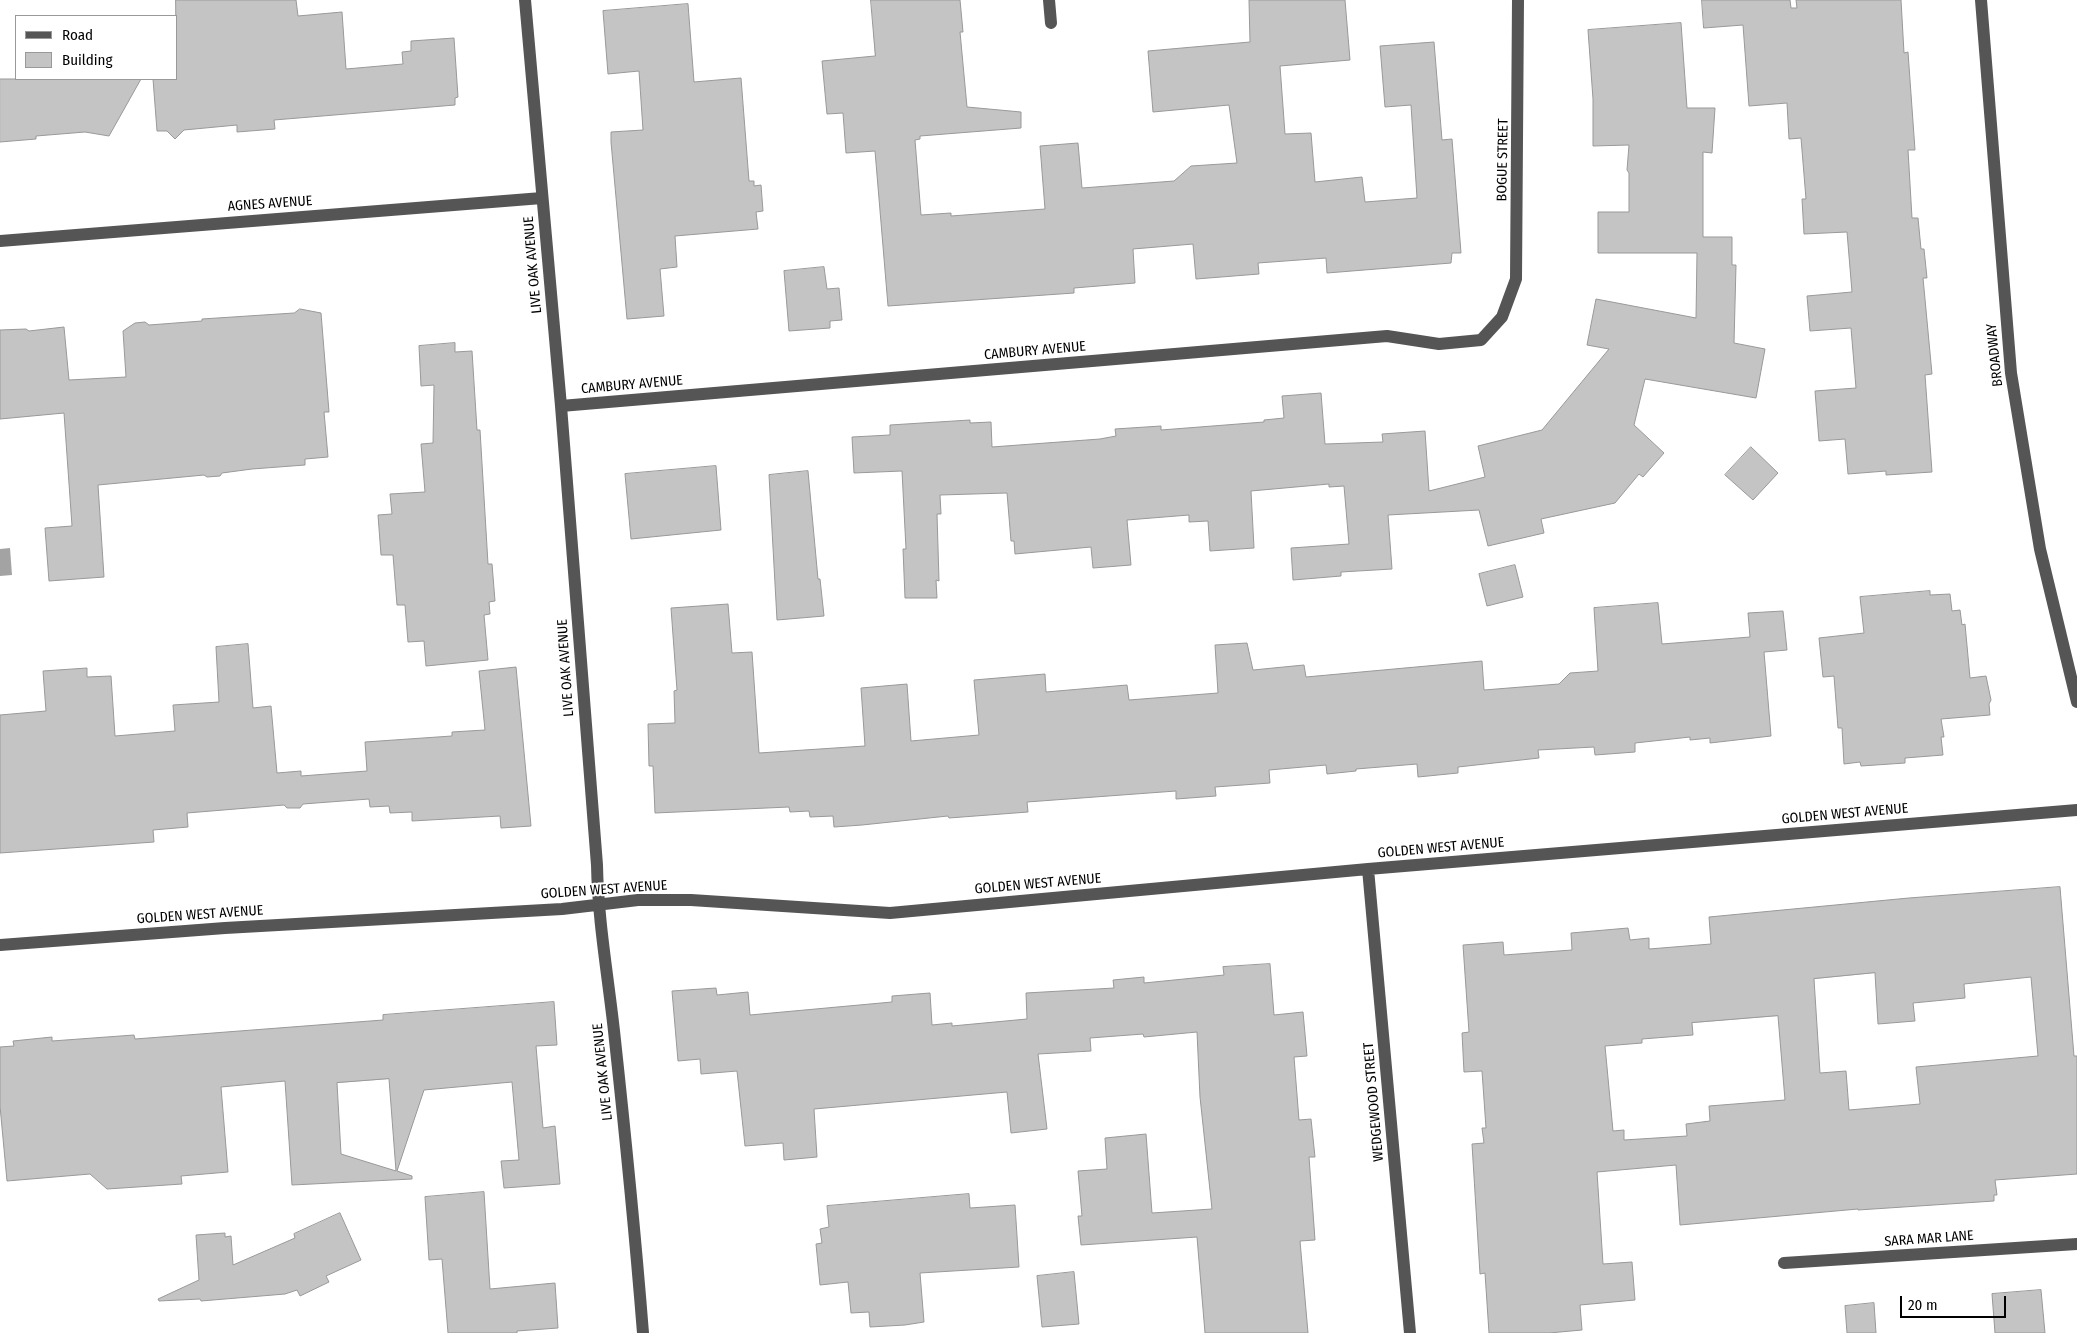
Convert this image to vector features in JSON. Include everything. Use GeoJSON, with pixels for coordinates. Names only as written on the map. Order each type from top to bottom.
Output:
{"type":"FeatureCollection","features":[{"type":"Feature","properties":{"kind":"street","name":"LIVE OAK AVENUE"},"geometry":{"type":"LineString","coordinates":[[525,0],[561,406],[597,865],[598,905],[605,950],[631,1191],[643,1333]]}},
{"type":"Feature","properties":{"kind":"street"},"geometry":{"type":"LineString","coordinates":[[1049,0],[1051,22]]}},
{"type":"Feature","properties":{"kind":"street","name":"BOGUE STREET"},"geometry":{"type":"LineString","coordinates":[[1502,317],[1516,279],[1518,0]]}},
{"type":"Feature","properties":{"kind":"street","name":"BROADWAY"},"geometry":{"type":"LineString","coordinates":[[1981,0],[2011,373],[2040,549],[2077,702]]}},
{"type":"Feature","properties":{"kind":"street","name":"AGNES AVENUE"},"geometry":{"type":"LineString","coordinates":[[0,241],[542,198]]}},
{"type":"Feature","properties":{"kind":"street","name":"CAMBURY AVENUE"},"geometry":{"type":"LineString","coordinates":[[561,406],[1387,336],[1448,343],[1482,340],[1502,317]]}},
{"type":"Feature","properties":{"kind":"street","name":"GOLDEN WEST AVENUE"},"geometry":{"type":"LineString","coordinates":[[0,945],[225,928],[598,905],[638,900],[691,900],[890,913],[1368,869],[2077,810]]}},
{"type":"Feature","properties":{"kind":"street","name":"WEDGEWOOD STREET"},"geometry":{"type":"LineString","coordinates":[[1368,869],[1410,1333]]}},
{"type":"Feature","properties":{"kind":"street","name":"SARA MAR LANE"},"geometry":{"type":"LineString","coordinates":[[1784,1263],[2077,1244]]}},
{"type":"Feature","properties":{"kind":"shaded area"},"geometry":{"type":"Polygon","coordinates":[[[10,548],[12,575],[0,576],[0,549],[10,548]]]}},
{"type":"Feature","properties":{"kind":"building"},"geometry":{"type":"Polygon","coordinates":[[[176,0],[296,0],[298,16],[342,12],[346,69],[403,64],[402,52],[411,51],[411,41],[454,38],[458,97],[455,98],[455,105],[274,120],[275,129],[237,132],[237,125],[184,130],[175,139],[167,131],[157,131],[153,80],[178,80],[178,15],[176,15],[176,0]]]}},
{"type":"Feature","properties":{"kind":"building"},"geometry":{"type":"Polygon","coordinates":[[[871,0],[960,0],[963,32],[960,32],[967,107],[1021,112],[1021,128],[920,136],[920,139],[915,140],[921,215],[951,213],[951,216],[1045,209],[1040,146],[1078,143],[1082,188],[1174,181],[1191,166],[1237,163],[1229,105],[1153,112],[1148,51],[1250,42],[1249,0],[1345,0],[1350,60],[1280,66],[1285,134],[1311,133],[1315,182],[1362,177],[1365,202],[1417,198],[1411,105],[1385,107],[1380,46],[1434,42],[1442,140],[1452,139],[1461,253],[1452,253],[1451,263],[1327,273],[1326,258],[1258,263],[1259,274],[1196,279],[1193,244],[1133,249],[1135,283],[1074,288],[1074,293],[888,306],[875,151],[846,153],[843,113],[827,114],[822,61],[875,56],[871,0]]]}},
{"type":"Feature","properties":{"kind":"building"},"geometry":{"type":"Polygon","coordinates":[[[1702,0],[1790,0],[1791,8],[1797,8],[1796,0],[1901,0],[1904,53],[1908,52],[1915,150],[1908,150],[1912,218],[1918,218],[1921,249],[1924,249],[1927,278],[1923,278],[1932,374],[1925,375],[1932,472],[1886,475],[1886,471],[1848,474],[1845,439],[1819,441],[1815,391],[1856,388],[1851,328],[1810,331],[1807,296],[1852,292],[1847,232],[1804,234],[1802,199],[1806,199],[1801,138],[1789,139],[1787,103],[1749,106],[1743,25],[1704,28],[1702,0]]]}},
{"type":"Feature","properties":{"kind":"building"},"geometry":{"type":"Polygon","coordinates":[[[688,4],[694,82],[741,78],[749,181],[754,181],[754,186],[761,185],[763,211],[756,212],[758,229],[675,236],[677,267],[660,269],[664,316],[627,319],[611,132],[643,130],[639,71],[608,74],[603,11],[688,4]]]}},
{"type":"Feature","properties":{"kind":"building"},"geometry":{"type":"Polygon","coordinates":[[[1681,23],[1687,108],[1715,108],[1712,153],[1703,152],[1703,237],[1732,237],[1732,265],[1736,265],[1734,343],[1765,349],[1756,398],[1645,379],[1634,425],[1664,453],[1643,477],[1639,474],[1615,503],[1541,519],[1544,533],[1488,546],[1479,510],[1388,515],[1392,569],[1341,572],[1341,576],[1293,580],[1291,548],[1349,544],[1344,486],[1329,487],[1329,484],[1251,491],[1254,548],[1210,551],[1208,521],[1189,522],[1189,515],[1127,520],[1131,565],[1093,568],[1091,547],[1015,554],[1014,541],[1011,541],[1007,493],[940,495],[941,514],[937,514],[939,581],[936,580],[937,598],[905,598],[903,549],[906,549],[902,471],[854,473],[852,437],[890,435],[890,425],[970,420],[970,423],[991,422],[992,447],[1100,439],[1116,436],[1115,429],[1161,426],[1161,430],[1264,422],[1264,420],[1284,418],[1282,396],[1321,393],[1325,444],[1383,442],[1382,434],[1425,431],[1429,491],[1485,477],[1478,446],[1542,430],[1609,349],[1587,345],[1596,299],[1696,318],[1697,253],[1598,253],[1598,212],[1629,212],[1629,173],[1627,170],[1629,145],[1593,146],[1593,99],[1588,30],[1681,23]]]}},
{"type":"Feature","properties":{"kind":"building"},"geometry":{"type":"Polygon","coordinates":[[[0,79],[140,80],[109,136],[85,132],[36,136],[36,139],[0,142],[0,79]]]}},
{"type":"Feature","properties":{"kind":"building"},"geometry":{"type":"Polygon","coordinates":[[[824,267],[827,289],[839,288],[842,320],[830,321],[830,328],[789,331],[784,271],[824,267]]]}},
{"type":"Feature","properties":{"kind":"building"},"geometry":{"type":"Polygon","coordinates":[[[300,309],[321,313],[329,412],[324,412],[328,457],[305,459],[305,465],[252,469],[222,473],[220,476],[207,477],[204,475],[98,485],[104,577],[49,581],[45,528],[72,526],[64,413],[0,419],[0,330],[26,329],[29,331],[64,327],[69,380],[126,377],[123,331],[135,323],[145,322],[149,325],[202,321],[202,319],[294,313],[300,309]]]}},
{"type":"Feature","properties":{"kind":"building"},"geometry":{"type":"Polygon","coordinates":[[[455,343],[455,352],[472,351],[477,430],[480,430],[488,564],[492,564],[495,601],[489,602],[490,614],[484,615],[488,660],[426,666],[424,641],[408,642],[405,605],[397,605],[393,555],[381,555],[378,515],[392,514],[390,494],[425,492],[421,444],[433,443],[434,385],[421,386],[419,346],[455,343]]]}},
{"type":"Feature","properties":{"kind":"building"},"geometry":{"type":"Polygon","coordinates":[[[1751,447],[1778,473],[1753,500],[1725,475],[1751,447]]]}},
{"type":"Feature","properties":{"kind":"building"},"geometry":{"type":"Polygon","coordinates":[[[716,466],[721,530],[631,539],[625,474],[716,466]]]}},
{"type":"Feature","properties":{"kind":"building"},"geometry":{"type":"Polygon","coordinates":[[[808,471],[818,579],[820,579],[824,616],[777,620],[769,475],[808,471]]]}},
{"type":"Feature","properties":{"kind":"building"},"geometry":{"type":"Polygon","coordinates":[[[1515,565],[1523,597],[1487,606],[1479,574],[1515,565]]]}},
{"type":"Feature","properties":{"kind":"building"},"geometry":{"type":"Polygon","coordinates":[[[1930,591],[1930,595],[1950,594],[1952,611],[1960,610],[1962,625],[1965,624],[1970,678],[1986,676],[1991,700],[1989,704],[1990,715],[1941,719],[1944,737],[1941,737],[1943,755],[1905,758],[1905,763],[1861,766],[1860,762],[1844,764],[1842,728],[1838,728],[1834,676],[1823,677],[1819,638],[1864,633],[1860,597],[1930,591]]]}},
{"type":"Feature","properties":{"kind":"building"},"geometry":{"type":"Polygon","coordinates":[[[1658,603],[1662,644],[1750,637],[1748,613],[1783,611],[1787,650],[1764,652],[1771,736],[1710,743],[1710,738],[1690,740],[1690,737],[1635,743],[1635,752],[1595,755],[1594,747],[1538,750],[1539,758],[1458,767],[1458,773],[1418,777],[1417,764],[1356,769],[1356,771],[1327,774],[1326,765],[1269,770],[1270,783],[1215,787],[1216,796],[1176,799],[1176,791],[1027,802],[1028,812],[949,818],[948,816],[834,827],[833,816],[810,817],[809,811],[790,812],[789,807],[655,813],[653,766],[649,766],[648,724],[675,723],[674,691],[677,690],[671,608],[728,604],[732,653],[752,652],[759,753],[865,746],[861,688],[907,684],[911,741],[979,735],[974,680],[1045,674],[1046,692],[1127,685],[1129,700],[1218,693],[1215,645],[1247,643],[1253,670],[1304,665],[1306,677],[1482,661],[1484,690],[1559,684],[1570,673],[1598,671],[1594,608],[1658,603]]]}},
{"type":"Feature","properties":{"kind":"building"},"geometry":{"type":"Polygon","coordinates":[[[248,644],[253,708],[271,706],[277,773],[301,771],[301,776],[367,771],[365,742],[452,736],[452,732],[485,730],[479,671],[516,667],[531,826],[501,828],[500,816],[412,821],[412,812],[390,813],[389,806],[370,807],[369,799],[303,804],[300,808],[287,808],[284,805],[187,813],[188,827],[153,830],[154,842],[0,853],[0,715],[46,711],[43,671],[87,668],[87,677],[111,676],[115,736],[175,731],[173,705],[219,702],[216,647],[248,644]]]}},
{"type":"Feature","properties":{"kind":"building"},"geometry":{"type":"Polygon","coordinates":[[[2060,887],[2074,1056],[2077,1056],[2077,1174],[1995,1180],[1997,1195],[1994,1195],[1994,1201],[1858,1209],[1680,1225],[1676,1165],[1597,1172],[1603,1264],[1632,1262],[1635,1300],[1580,1305],[1582,1330],[1549,1333],[1489,1333],[1485,1273],[1480,1274],[1472,1144],[1484,1143],[1482,1128],[1486,1128],[1482,1071],[1464,1072],[1462,1033],[1469,1032],[1463,945],[1503,942],[1504,955],[1572,950],[1571,933],[1628,928],[1630,940],[1649,938],[1649,949],[1711,944],[1709,917],[1909,898],[2060,887]],[[1875,973],[1814,979],[1820,1073],[1846,1071],[1849,1110],[1920,1104],[1916,1067],[2038,1056],[2031,977],[1964,984],[1965,998],[1913,1003],[1915,1021],[1878,1024],[1875,973]],[[1778,1016],[1692,1023],[1693,1035],[1642,1039],[1642,1043],[1605,1046],[1613,1131],[1624,1130],[1624,1140],[1687,1136],[1686,1124],[1710,1121],[1709,1106],[1785,1100],[1778,1016]]]}},
{"type":"Feature","properties":{"kind":"building"},"geometry":{"type":"Polygon","coordinates":[[[1270,964],[1274,1015],[1303,1012],[1307,1056],[1294,1057],[1299,1120],[1311,1119],[1315,1157],[1309,1157],[1315,1240],[1300,1241],[1308,1333],[1205,1333],[1197,1237],[1081,1245],[1078,1216],[1082,1216],[1078,1171],[1107,1169],[1105,1138],[1146,1134],[1152,1213],[1212,1209],[1200,1097],[1197,1032],[1144,1037],[1143,1034],[1090,1038],[1091,1051],[1038,1054],[1047,1129],[1011,1133],[1007,1092],[814,1109],[817,1157],[784,1160],[783,1143],[745,1146],[737,1071],[701,1074],[700,1059],[678,1061],[672,991],[716,988],[717,995],[748,992],[750,1015],[892,1002],[892,996],[930,993],[932,1025],[952,1023],[952,1026],[1027,1019],[1026,993],[1114,988],[1113,980],[1144,977],[1144,983],[1224,975],[1223,967],[1270,964]]]}},
{"type":"Feature","properties":{"kind":"building"},"geometry":{"type":"Polygon","coordinates":[[[554,1002],[557,1045],[536,1046],[543,1128],[555,1126],[560,1184],[504,1188],[501,1161],[519,1160],[512,1082],[424,1090],[397,1171],[412,1176],[412,1179],[292,1185],[285,1081],[221,1087],[228,1172],[181,1176],[182,1184],[107,1189],[90,1174],[7,1181],[0,1106],[0,1047],[14,1046],[13,1041],[52,1037],[52,1041],[134,1035],[135,1039],[383,1020],[383,1015],[554,1002]],[[389,1079],[337,1083],[341,1154],[396,1171],[389,1079]]]}},
{"type":"Feature","properties":{"kind":"building"},"geometry":{"type":"Polygon","coordinates":[[[484,1192],[490,1289],[555,1283],[558,1328],[517,1331],[517,1333],[448,1333],[442,1259],[429,1260],[425,1197],[484,1192]]]}},
{"type":"Feature","properties":{"kind":"building"},"geometry":{"type":"Polygon","coordinates":[[[969,1194],[970,1208],[1015,1205],[1019,1267],[920,1273],[924,1322],[905,1325],[870,1327],[869,1312],[851,1313],[848,1282],[820,1285],[816,1244],[822,1243],[820,1229],[829,1227],[827,1206],[969,1194]]]}},
{"type":"Feature","properties":{"kind":"building"},"geometry":{"type":"Polygon","coordinates":[[[340,1213],[361,1260],[326,1276],[329,1282],[300,1296],[297,1290],[285,1294],[201,1301],[200,1299],[159,1301],[158,1299],[199,1280],[196,1235],[225,1233],[225,1237],[231,1236],[233,1265],[295,1238],[294,1234],[340,1213]]]}},
{"type":"Feature","properties":{"kind":"building"},"geometry":{"type":"Polygon","coordinates":[[[1074,1272],[1079,1324],[1042,1327],[1037,1276],[1074,1272]]]}},
{"type":"Feature","properties":{"kind":"building"},"geometry":{"type":"Polygon","coordinates":[[[2041,1290],[2045,1333],[1995,1333],[1992,1294],[2041,1290]]]}},
{"type":"Feature","properties":{"kind":"building"},"geometry":{"type":"Polygon","coordinates":[[[1874,1303],[1876,1333],[1847,1333],[1845,1306],[1874,1303]]]}}]}
